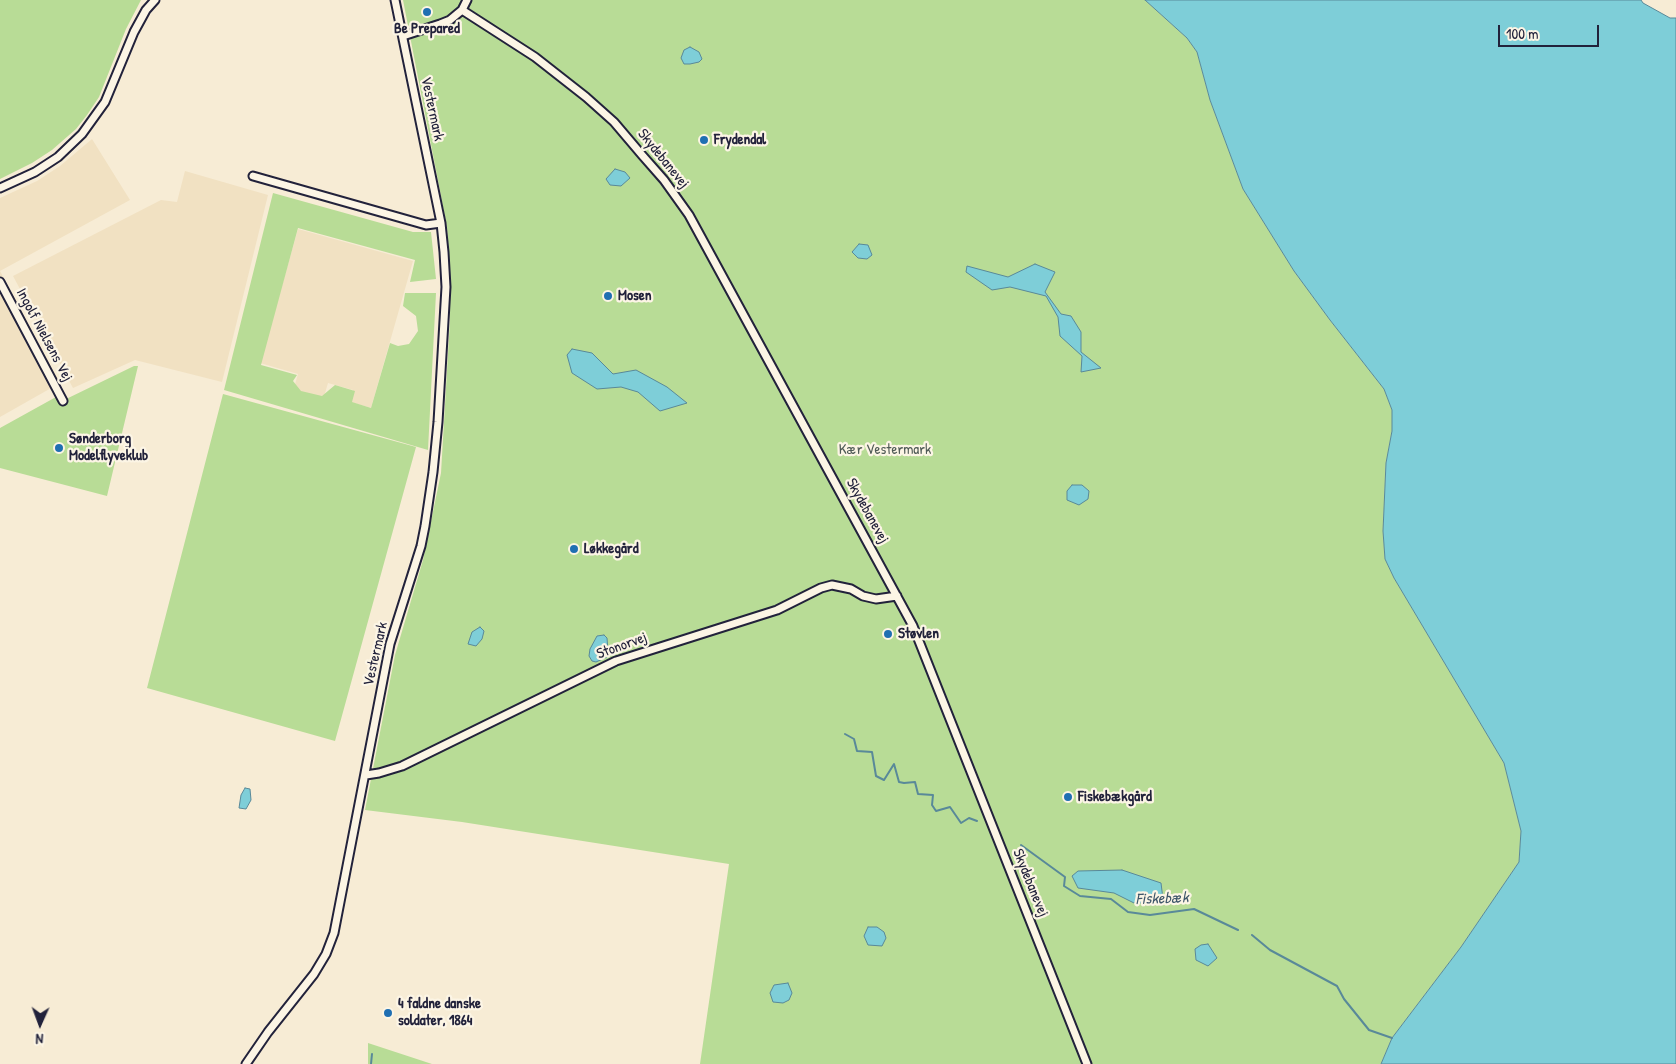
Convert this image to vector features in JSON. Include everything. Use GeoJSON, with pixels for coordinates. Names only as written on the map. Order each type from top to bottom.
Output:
{"type":"FeatureCollection","features":[{"type":"Feature","properties":{"kind":"street"},"geometry":{"type":"LineString","coordinates":[[0,188],[35,172],[58,157],[82,134],[105,102],[134,32],[146,10],[155,0]]}},
{"type":"Feature","properties":{"kind":"street","name":"Vestermark"},"geometry":{"type":"LineString","coordinates":[[246,1064],[268,1032],[314,974],[326,954],[334,933],[390,644],[426,526],[438,422],[446,287],[441,223],[395,0]]}},
{"type":"Feature","properties":{"kind":"street"},"geometry":{"type":"LineString","coordinates":[[403,36],[450,20],[462,10],[467,0]]}},
{"type":"Feature","properties":{"kind":"street","name":"Skydebanevej"},"geometry":{"type":"LineString","coordinates":[[462,10],[535,57],[586,97],[614,122],[664,180],[690,216],[918,637],[1087,1064]]}},
{"type":"Feature","properties":{"kind":"street"},"geometry":{"type":"LineString","coordinates":[[253,176],[426,225],[441,223]]}},
{"type":"Feature","properties":{"kind":"street","name":"Ingolf Nielsens Vej"},"geometry":{"type":"LineString","coordinates":[[0,282],[63,401]]}},
{"type":"Feature","properties":{"kind":"street","name":"Stonorvej"},"geometry":{"type":"LineString","coordinates":[[366,774],[378,773],[402,766],[616,661],[777,610],[821,588],[832,585],[850,589],[863,596],[876,599],[897,596]]}},
{"type":"Feature","properties":{"kind":"shaded area"},"geometry":{"type":"Polygon","coordinates":[[[92,139],[130,200],[0,271],[0,198],[37,181],[60,166],[92,139]]]}},
{"type":"Feature","properties":{"kind":"shaded area"},"geometry":{"type":"Polygon","coordinates":[[[185,171],[268,195],[222,382],[135,360],[73,388],[13,276],[161,200],[177,202],[185,171]]]}},
{"type":"Feature","properties":{"kind":"shaded area"},"geometry":{"type":"Polygon","coordinates":[[[298,229],[413,261],[371,408],[350,402],[353,390],[328,383],[323,400],[293,391],[298,374],[260,363],[298,229]]]}},
{"type":"Feature","properties":{"kind":"shaded area"},"geometry":{"type":"Polygon","coordinates":[[[0,271],[60,383],[0,417],[0,271]]]}},
{"type":"Feature","properties":{"kind":"green space"},"geometry":{"type":"Polygon","coordinates":[[[0,0],[141,0],[126,29],[99,97],[76,129],[52,150],[32,163],[0,179],[0,0]]]}},
{"type":"Feature","properties":{"kind":"green space","name":"Kær Vestermark"},"geometry":{"type":"Polygon","coordinates":[[[403,0],[1145,0],[1187,38],[1197,52],[1210,100],[1243,189],[1294,271],[1384,389],[1392,410],[1392,431],[1386,463],[1383,531],[1385,559],[1394,578],[1504,763],[1521,831],[1519,862],[1461,947],[1392,1038],[1381,1064],[700,1064],[729,864],[462,822],[365,810],[395,655],[423,560],[441,473],[450,320],[450,269],[447,227],[403,0]]]}},
{"type":"Feature","properties":{"kind":"green space"},"geometry":{"type":"Polygon","coordinates":[[[273,193],[413,232],[431,232],[436,279],[410,282],[415,260],[298,228],[261,365],[297,375],[293,381],[301,391],[322,396],[335,385],[355,391],[352,402],[371,408],[390,343],[398,346],[409,344],[418,331],[416,316],[403,306],[405,293],[436,293],[428,450],[224,390],[273,193]]]}},
{"type":"Feature","properties":{"kind":"green space","name":"Sønderborg Modelflyveklub"},"geometry":{"type":"Polygon","coordinates":[[[134,366],[138,366],[107,496],[0,468],[0,428],[56,397],[60,402],[134,366]]]}},
{"type":"Feature","properties":{"kind":"green space"},"geometry":{"type":"Polygon","coordinates":[[[223,394],[416,447],[335,741],[147,688],[223,394]]]}},
{"type":"Feature","properties":{"kind":"green space"},"geometry":{"type":"Polygon","coordinates":[[[368,1043],[432,1064],[368,1064],[368,1043]]]}},
{"type":"Feature","properties":{"kind":"water"},"geometry":{"type":"Polygon","coordinates":[[[1145,0],[1641,0],[1670,18],[1676,18],[1676,1064],[1381,1064],[1392,1038],[1461,947],[1519,862],[1521,831],[1504,763],[1394,578],[1385,559],[1383,531],[1386,463],[1392,431],[1392,410],[1384,389],[1294,271],[1243,189],[1210,100],[1197,52],[1187,38],[1145,0]]]}},
{"type":"Feature","properties":{"kind":"water"},"geometry":{"type":"Polygon","coordinates":[[[690,47],[699,52],[702,59],[699,62],[684,64],[681,58],[684,50],[690,47]]]}},
{"type":"Feature","properties":{"kind":"water"},"geometry":{"type":"Polygon","coordinates":[[[615,169],[625,172],[630,178],[621,186],[610,185],[606,179],[615,169]]]}},
{"type":"Feature","properties":{"kind":"water"},"geometry":{"type":"Polygon","coordinates":[[[859,244],[868,245],[872,255],[867,259],[858,258],[852,252],[859,244]]]}},
{"type":"Feature","properties":{"kind":"water"},"geometry":{"type":"Polygon","coordinates":[[[1035,264],[1055,272],[1045,292],[1061,314],[1071,316],[1081,332],[1081,352],[1101,368],[1081,372],[1082,356],[1060,336],[1058,317],[1046,296],[1010,287],[992,290],[966,272],[967,266],[1008,277],[1035,264]]]}},
{"type":"Feature","properties":{"kind":"water"},"geometry":{"type":"Polygon","coordinates":[[[572,349],[592,353],[613,374],[636,370],[667,387],[687,403],[660,411],[638,392],[621,387],[597,389],[572,373],[567,355],[572,349]]]}},
{"type":"Feature","properties":{"kind":"water"},"geometry":{"type":"Polygon","coordinates":[[[1072,485],[1082,485],[1089,491],[1088,499],[1079,505],[1067,500],[1067,491],[1072,485]]]}},
{"type":"Feature","properties":{"kind":"water"},"geometry":{"type":"Polygon","coordinates":[[[480,627],[484,631],[482,639],[476,646],[468,644],[472,632],[480,627]]]}},
{"type":"Feature","properties":{"kind":"water"},"geometry":{"type":"Polygon","coordinates":[[[604,635],[607,638],[607,657],[596,662],[592,661],[589,656],[590,649],[597,636],[604,635]]]}},
{"type":"Feature","properties":{"kind":"water"},"geometry":{"type":"Polygon","coordinates":[[[245,788],[250,789],[251,800],[246,809],[239,808],[241,795],[245,788]]]}},
{"type":"Feature","properties":{"kind":"water"},"geometry":{"type":"Polygon","coordinates":[[[1122,870],[1161,883],[1163,899],[1157,903],[1134,903],[1114,893],[1078,888],[1072,876],[1078,871],[1122,870]]]}},
{"type":"Feature","properties":{"kind":"water"},"geometry":{"type":"Polygon","coordinates":[[[868,927],[877,927],[884,932],[886,938],[882,946],[868,945],[864,936],[868,927]]]}},
{"type":"Feature","properties":{"kind":"water"},"geometry":{"type":"Polygon","coordinates":[[[1208,944],[1217,958],[1208,966],[1196,960],[1195,949],[1201,945],[1208,944]]]}},
{"type":"Feature","properties":{"kind":"water"},"geometry":{"type":"Polygon","coordinates":[[[788,983],[792,993],[789,1000],[783,1003],[773,1002],[770,993],[774,985],[788,983]]]}},
{"type":"Feature","properties":{"kind":"waterway","name":"Fiskebæk"},"geometry":{"type":"LineString","coordinates":[[845,734],[854,739],[857,751],[872,752],[876,776],[884,780],[894,764],[899,782],[915,782],[918,794],[933,795],[932,805],[936,811],[950,807],[961,823],[969,818],[977,821]]}},
{"type":"Feature","properties":{"kind":"waterway","name":"Fiskebæk"},"geometry":{"type":"LineString","coordinates":[[1021,845],[1065,877],[1064,886],[1080,896],[1111,899],[1128,912],[1150,915],[1194,909],[1238,930]]}},
{"type":"Feature","properties":{"kind":"waterway","name":"Fiskebæk"},"geometry":{"type":"LineString","coordinates":[[1252,935],[1270,950],[1337,986],[1344,999],[1369,1030],[1392,1038]]}},
{"type":"Feature","properties":{"kind":"waterway"},"geometry":{"type":"LineString","coordinates":[[371,1064],[372,1054]]}},
{"type":"Feature","properties":{"kind":"place","name":"Be Prepared"},"geometry":{"type":"Point","coordinates":[427,12]}},
{"type":"Feature","properties":{"kind":"place","name":"Frydendal"},"geometry":{"type":"Point","coordinates":[704,140]}},
{"type":"Feature","properties":{"kind":"place","name":"Mosen"},"geometry":{"type":"Point","coordinates":[608,296]}},
{"type":"Feature","properties":{"kind":"place","name":"Sønderborg Modelflyveklub"},"geometry":{"type":"Point","coordinates":[59,448]}},
{"type":"Feature","properties":{"kind":"place","name":"Løkkegård"},"geometry":{"type":"Point","coordinates":[574,549]}},
{"type":"Feature","properties":{"kind":"place","name":"Støvlen"},"geometry":{"type":"Point","coordinates":[888,634]}},
{"type":"Feature","properties":{"kind":"place","name":"Fiskebækgård"},"geometry":{"type":"Point","coordinates":[1068,797]}},
{"type":"Feature","properties":{"kind":"place","name":"4 faldne danske soldater, 1864"},"geometry":{"type":"Point","coordinates":[388,1013]}}]}
